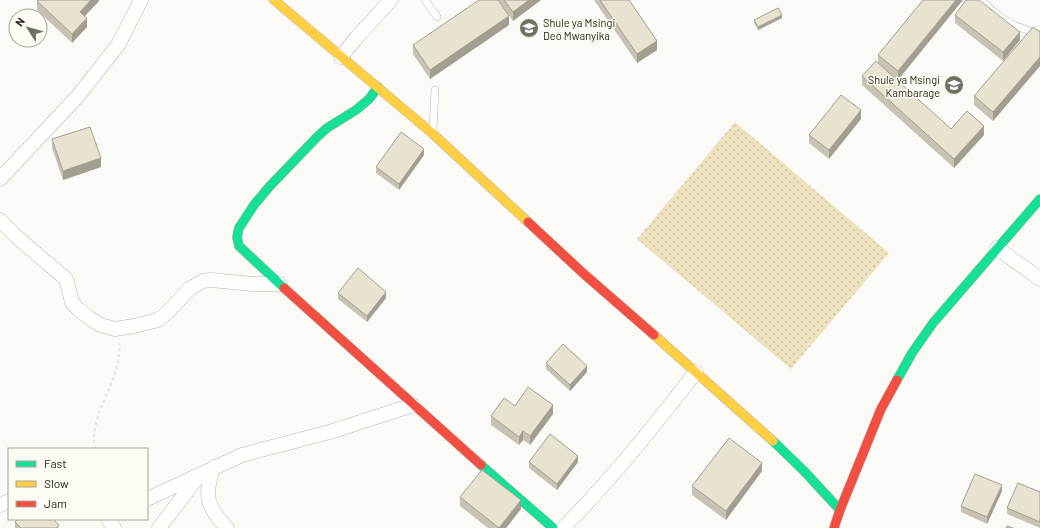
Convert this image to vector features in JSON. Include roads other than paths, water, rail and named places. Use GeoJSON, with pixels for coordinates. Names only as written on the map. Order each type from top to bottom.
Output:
{"type":"FeatureCollection","features":[{"type":"Feature","properties":{"kind":"street"},"geometry":{"type":"LineString","coordinates":[[0,179],[37,142],[82,90],[118,45],[141,0]]}},
{"type":"Feature","properties":{"kind":"street"},"geometry":{"type":"LineString","coordinates":[[274,0],[433,134],[584,274],[758,427],[840,510]]}},
{"type":"Feature","properties":{"kind":"street"},"geometry":{"type":"LineString","coordinates":[[341,57],[391,0]]}},
{"type":"Feature","properties":{"kind":"street"},"geometry":{"type":"LineString","coordinates":[[378,87],[369,99],[356,110],[327,128],[301,153],[254,205],[239,228],[237,237],[241,248],[413,405],[553,528]]}},
{"type":"Feature","properties":{"kind":"street"},"geometry":{"type":"LineString","coordinates":[[834,528],[881,409],[912,353],[933,323],[1040,199]]}},
{"type":"Feature","properties":{"kind":"street"},"geometry":{"type":"LineString","coordinates":[[0,220],[18,238],[66,279],[72,302],[78,309],[100,325],[115,329],[158,320],[170,311],[190,289],[203,281],[211,280],[253,284],[280,284]]}},
{"type":"Feature","properties":{"kind":"street"},"geometry":{"type":"LineString","coordinates":[[998,248],[1040,279]]}},
{"type":"Feature","properties":{"kind":"street"},"geometry":{"type":"LineString","coordinates":[[563,528],[623,464],[696,372]]}},
{"type":"Feature","properties":{"kind":"street"},"geometry":{"type":"LineString","coordinates":[[148,499],[242,454],[333,431],[413,405]]}},
{"type":"Feature","properties":{"kind":"street"},"geometry":{"type":"LineString","coordinates":[[214,467],[209,484],[208,496],[210,507],[227,528]]}},
{"type":"Feature","properties":{"kind":"street"},"geometry":{"type":"LineString","coordinates":[[159,528],[201,474]]}},
{"type":"Feature","properties":{"kind":"lane"},"geometry":{"type":"LineString","coordinates":[[424,0],[437,17]]}},
{"type":"Feature","properties":{"kind":"lane"},"geometry":{"type":"LineString","coordinates":[[981,0],[995,13],[1011,24],[1040,35]]}},
{"type":"Feature","properties":{"kind":"lane"},"geometry":{"type":"LineString","coordinates":[[433,134],[435,90]]}},
{"type":"Feature","properties":{"kind":"place","name":"Shule ya Msingi Deo Mwanyika"},"geometry":{"type":"Point","coordinates":[529,28]}},
{"type":"Feature","properties":{"kind":"place","name":"Shule ya Msingi Kambarage"},"geometry":{"type":"Point","coordinates":[954,85]}}]}
